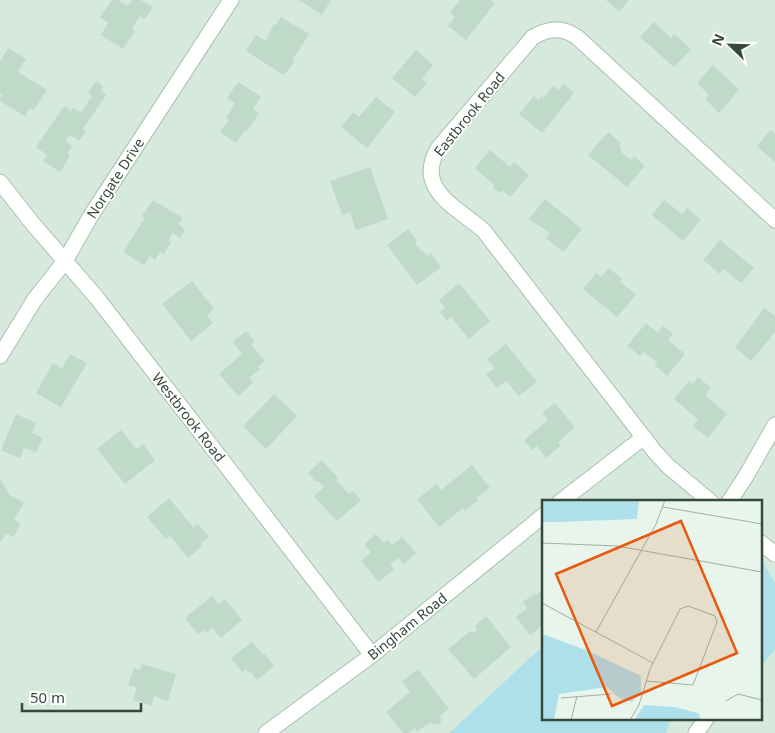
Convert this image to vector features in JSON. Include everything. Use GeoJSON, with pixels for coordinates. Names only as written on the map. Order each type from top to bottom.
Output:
{"type":"FeatureCollection","features":[{"type":"Feature","properties":{"kind":"street","name":"Norgate Drive"},"geometry":{"type":"LineString","coordinates":[[0,356],[35,299],[65,261],[90,217],[231,0]]}},
{"type":"Feature","properties":{"kind":"street","name":"Eastbrook Road"},"geometry":{"type":"LineString","coordinates":[[709,500],[668,466],[644,438],[484,231],[437,192],[430,170],[432,157],[438,147],[533,37],[543,31],[555,29],[568,31],[577,36],[775,220]]}},
{"type":"Feature","properties":{"kind":"street","name":"Westbrook Road"},"geometry":{"type":"LineString","coordinates":[[0,182],[33,224],[97,298],[372,655]]}},
{"type":"Feature","properties":{"kind":"street"},"geometry":{"type":"LineString","coordinates":[[730,500],[775,424]]}},
{"type":"Feature","properties":{"kind":"street"},"geometry":{"type":"LineString","coordinates":[[563,500],[644,438]]}},
{"type":"Feature","properties":{"kind":"street","name":"Bingham Road"},"geometry":{"type":"LineString","coordinates":[[266,733],[372,655],[542,516]]}},
{"type":"Feature","properties":{"kind":"street"},"geometry":{"type":"LineString","coordinates":[[762,544],[775,554]]}},
{"type":"Feature","properties":{"kind":"street"},"geometry":{"type":"LineString","coordinates":[[696,733],[705,720]]}},
{"type":"Feature","properties":{"kind":"shaded area"},"geometry":{"type":"Polygon","coordinates":[[[0,0],[775,0],[775,583],[762,560],[762,500],[542,500],[542,647],[449,733],[0,733],[0,0]]]}},
{"type":"Feature","properties":{"kind":"shaded area"},"geometry":{"type":"Polygon","coordinates":[[[762,560],[775,583],[775,650],[762,665],[762,560]]]}},
{"type":"Feature","properties":{"kind":"shaded area"},"geometry":{"type":"Polygon","coordinates":[[[542,647],[542,720],[671,720],[666,733],[449,733],[542,647]]]}},
{"type":"Feature","properties":{"kind":"shaded area"},"geometry":{"type":"Polygon","coordinates":[[[775,650],[775,733],[666,733],[671,720],[762,720],[762,665],[775,650]]]}},
{"type":"Feature","properties":{"kind":"building"},"geometry":{"type":"Polygon","coordinates":[[[112,0],[118,0],[128,6],[132,0],[141,0],[153,7],[145,19],[140,16],[132,28],[135,31],[123,49],[101,35],[108,23],[100,17],[112,0]]]}},
{"type":"Feature","properties":{"kind":"building"},"geometry":{"type":"Polygon","coordinates":[[[299,0],[331,0],[322,15],[299,0]]]}},
{"type":"Feature","properties":{"kind":"building"},"geometry":{"type":"Polygon","coordinates":[[[460,0],[491,0],[495,3],[466,40],[448,26],[455,17],[450,13],[460,0]]]}},
{"type":"Feature","properties":{"kind":"building"},"geometry":{"type":"Polygon","coordinates":[[[606,0],[629,0],[619,12],[606,0]]]}},
{"type":"Feature","properties":{"kind":"building"},"geometry":{"type":"Polygon","coordinates":[[[281,17],[309,34],[293,59],[294,62],[285,74],[282,74],[246,51],[256,35],[266,41],[274,24],[276,25],[281,17]]]}},
{"type":"Feature","properties":{"kind":"building"},"geometry":{"type":"Polygon","coordinates":[[[654,22],[671,38],[674,34],[691,49],[674,67],[640,37],[654,22]]]}},
{"type":"Feature","properties":{"kind":"building"},"geometry":{"type":"Polygon","coordinates":[[[8,48],[26,59],[18,72],[47,90],[34,110],[30,108],[25,116],[0,101],[2,95],[0,94],[0,62],[8,48]]]}},
{"type":"Feature","properties":{"kind":"building"},"geometry":{"type":"Polygon","coordinates":[[[416,50],[433,65],[422,79],[427,83],[415,97],[392,78],[416,50]]]}},
{"type":"Feature","properties":{"kind":"building"},"geometry":{"type":"Polygon","coordinates":[[[713,65],[739,90],[719,113],[705,99],[709,95],[697,83],[713,65]]]}},
{"type":"Feature","properties":{"kind":"building"},"geometry":{"type":"Polygon","coordinates":[[[96,81],[103,86],[101,91],[106,95],[83,129],[86,131],[79,141],[70,135],[65,141],[72,146],[67,154],[70,156],[60,172],[43,161],[47,155],[36,147],[64,106],[71,111],[73,108],[81,113],[92,96],[88,93],[96,81]]]}},
{"type":"Feature","properties":{"kind":"building"},"geometry":{"type":"Polygon","coordinates":[[[238,82],[261,97],[253,109],[259,113],[248,130],[244,131],[236,143],[220,132],[229,120],[226,118],[235,103],[227,98],[238,82]]]}},
{"type":"Feature","properties":{"kind":"building"},"geometry":{"type":"Polygon","coordinates":[[[564,84],[574,93],[542,133],[519,114],[534,96],[538,100],[541,96],[543,98],[553,86],[559,90],[564,84]]]}},
{"type":"Feature","properties":{"kind":"building"},"geometry":{"type":"Polygon","coordinates":[[[376,97],[395,112],[367,148],[341,127],[353,112],[359,117],[376,97]]]}},
{"type":"Feature","properties":{"kind":"building"},"geometry":{"type":"Polygon","coordinates":[[[771,130],[775,134],[775,162],[757,146],[771,130]]]}},
{"type":"Feature","properties":{"kind":"building"},"geometry":{"type":"Polygon","coordinates":[[[608,132],[621,143],[619,146],[622,149],[620,151],[631,160],[634,156],[645,166],[627,187],[588,155],[608,132]]]}},
{"type":"Feature","properties":{"kind":"building"},"geometry":{"type":"Polygon","coordinates":[[[490,150],[510,167],[514,162],[529,175],[510,197],[502,190],[500,193],[493,188],[495,186],[475,168],[490,150]]]}},
{"type":"Feature","properties":{"kind":"building"},"geometry":{"type":"Polygon","coordinates":[[[370,167],[388,219],[356,230],[350,212],[342,215],[330,181],[370,167]]]}},
{"type":"Feature","properties":{"kind":"building"},"geometry":{"type":"Polygon","coordinates":[[[545,199],[582,229],[563,252],[546,238],[550,233],[529,219],[545,199]]]}},
{"type":"Feature","properties":{"kind":"building"},"geometry":{"type":"Polygon","coordinates":[[[153,200],[183,218],[179,224],[185,230],[180,238],[173,233],[168,241],[171,242],[164,254],[160,252],[155,260],[150,256],[144,265],[123,252],[145,218],[142,216],[153,200]]]}},
{"type":"Feature","properties":{"kind":"building"},"geometry":{"type":"Polygon","coordinates":[[[664,200],[682,214],[687,208],[701,220],[683,241],[652,215],[664,200]]]}},
{"type":"Feature","properties":{"kind":"building"},"geometry":{"type":"Polygon","coordinates":[[[408,229],[422,252],[427,256],[431,253],[441,267],[417,285],[387,245],[408,229]]]}},
{"type":"Feature","properties":{"kind":"building"},"geometry":{"type":"Polygon","coordinates":[[[720,240],[754,268],[741,283],[724,269],[720,274],[703,260],[720,240]]]}},
{"type":"Feature","properties":{"kind":"building"},"geometry":{"type":"Polygon","coordinates":[[[609,268],[636,295],[617,317],[583,289],[596,273],[601,277],[609,268]]]}},
{"type":"Feature","properties":{"kind":"building"},"geometry":{"type":"Polygon","coordinates":[[[192,281],[214,309],[207,315],[213,323],[191,341],[162,304],[192,281]]]}},
{"type":"Feature","properties":{"kind":"building"},"geometry":{"type":"Polygon","coordinates":[[[459,283],[490,321],[469,339],[451,317],[447,321],[440,312],[445,308],[439,300],[459,283]]]}},
{"type":"Feature","properties":{"kind":"building"},"geometry":{"type":"Polygon","coordinates":[[[764,308],[775,316],[775,332],[751,361],[735,348],[764,308]]]}},
{"type":"Feature","properties":{"kind":"building"},"geometry":{"type":"Polygon","coordinates":[[[646,323],[658,333],[663,326],[673,334],[668,340],[685,354],[667,376],[655,365],[657,362],[644,352],[640,356],[627,346],[646,323]]]}},
{"type":"Feature","properties":{"kind":"building"},"geometry":{"type":"Polygon","coordinates":[[[246,331],[255,342],[251,345],[265,361],[258,367],[260,369],[249,378],[253,383],[238,396],[219,374],[242,354],[233,342],[246,331]]]}},
{"type":"Feature","properties":{"kind":"building"},"geometry":{"type":"Polygon","coordinates":[[[506,344],[537,382],[519,396],[506,381],[497,388],[486,374],[495,368],[487,359],[506,344]]]}},
{"type":"Feature","properties":{"kind":"building"},"geometry":{"type":"Polygon","coordinates":[[[70,354],[87,363],[61,407],[36,393],[53,363],[62,368],[70,354]]]}},
{"type":"Feature","properties":{"kind":"building"},"geometry":{"type":"Polygon","coordinates":[[[698,377],[711,388],[705,395],[727,414],[708,438],[693,426],[698,419],[674,399],[689,381],[693,384],[698,377]]]}},
{"type":"Feature","properties":{"kind":"building"},"geometry":{"type":"Polygon","coordinates":[[[274,394],[297,416],[266,449],[243,426],[274,394]]]}},
{"type":"Feature","properties":{"kind":"building"},"geometry":{"type":"Polygon","coordinates":[[[555,403],[575,427],[558,442],[561,445],[546,458],[537,446],[532,450],[524,440],[548,420],[542,413],[555,403]]]}},
{"type":"Feature","properties":{"kind":"building"},"geometry":{"type":"Polygon","coordinates":[[[16,414],[36,423],[32,433],[43,438],[36,453],[24,448],[20,458],[1,450],[16,414]]]}},
{"type":"Feature","properties":{"kind":"building"},"geometry":{"type":"Polygon","coordinates":[[[121,430],[136,449],[143,444],[155,460],[125,484],[97,449],[121,430]]]}},
{"type":"Feature","properties":{"kind":"building"},"geometry":{"type":"Polygon","coordinates":[[[322,460],[349,494],[353,491],[361,500],[337,521],[314,496],[324,487],[318,481],[316,482],[308,473],[322,460]]]}},
{"type":"Feature","properties":{"kind":"building"},"geometry":{"type":"Polygon","coordinates":[[[472,465],[490,488],[476,498],[478,500],[465,511],[463,508],[439,527],[417,499],[437,484],[441,490],[472,465]]]}},
{"type":"Feature","properties":{"kind":"building"},"geometry":{"type":"Polygon","coordinates":[[[0,479],[10,495],[24,503],[14,520],[21,524],[13,537],[6,533],[0,543],[0,479]]]}},
{"type":"Feature","properties":{"kind":"building"},"geometry":{"type":"Polygon","coordinates":[[[169,498],[193,527],[198,524],[209,537],[188,558],[170,536],[166,539],[147,517],[169,498]]]}},
{"type":"Feature","properties":{"kind":"building"},"geometry":{"type":"Polygon","coordinates":[[[376,534],[384,543],[388,540],[392,545],[402,537],[416,553],[404,564],[398,558],[390,565],[394,569],[379,582],[361,561],[371,552],[364,544],[376,534]]]}},
{"type":"Feature","properties":{"kind":"building"},"geometry":{"type":"Polygon","coordinates":[[[542,590],[542,626],[530,635],[516,617],[527,608],[523,602],[535,593],[536,595],[542,590]]]}},
{"type":"Feature","properties":{"kind":"building"},"geometry":{"type":"Polygon","coordinates":[[[212,596],[219,604],[225,599],[242,620],[221,638],[212,628],[206,633],[204,630],[198,634],[185,618],[212,596]]]}},
{"type":"Feature","properties":{"kind":"building"},"geometry":{"type":"Polygon","coordinates":[[[486,616],[511,647],[474,679],[448,649],[469,632],[475,632],[477,629],[475,626],[486,616]]]}},
{"type":"Feature","properties":{"kind":"building"},"geometry":{"type":"Polygon","coordinates":[[[252,642],[274,666],[257,680],[246,669],[242,672],[231,658],[252,642]]]}},
{"type":"Feature","properties":{"kind":"building"},"geometry":{"type":"Polygon","coordinates":[[[142,664],[176,674],[168,701],[154,696],[151,706],[133,700],[137,687],[128,685],[134,668],[140,670],[142,664]]]}},
{"type":"Feature","properties":{"kind":"building"},"geometry":{"type":"Polygon","coordinates":[[[418,669],[449,709],[440,716],[442,719],[439,725],[431,722],[417,732],[415,728],[409,733],[403,733],[386,712],[410,692],[402,681],[418,669]]]}}]}
